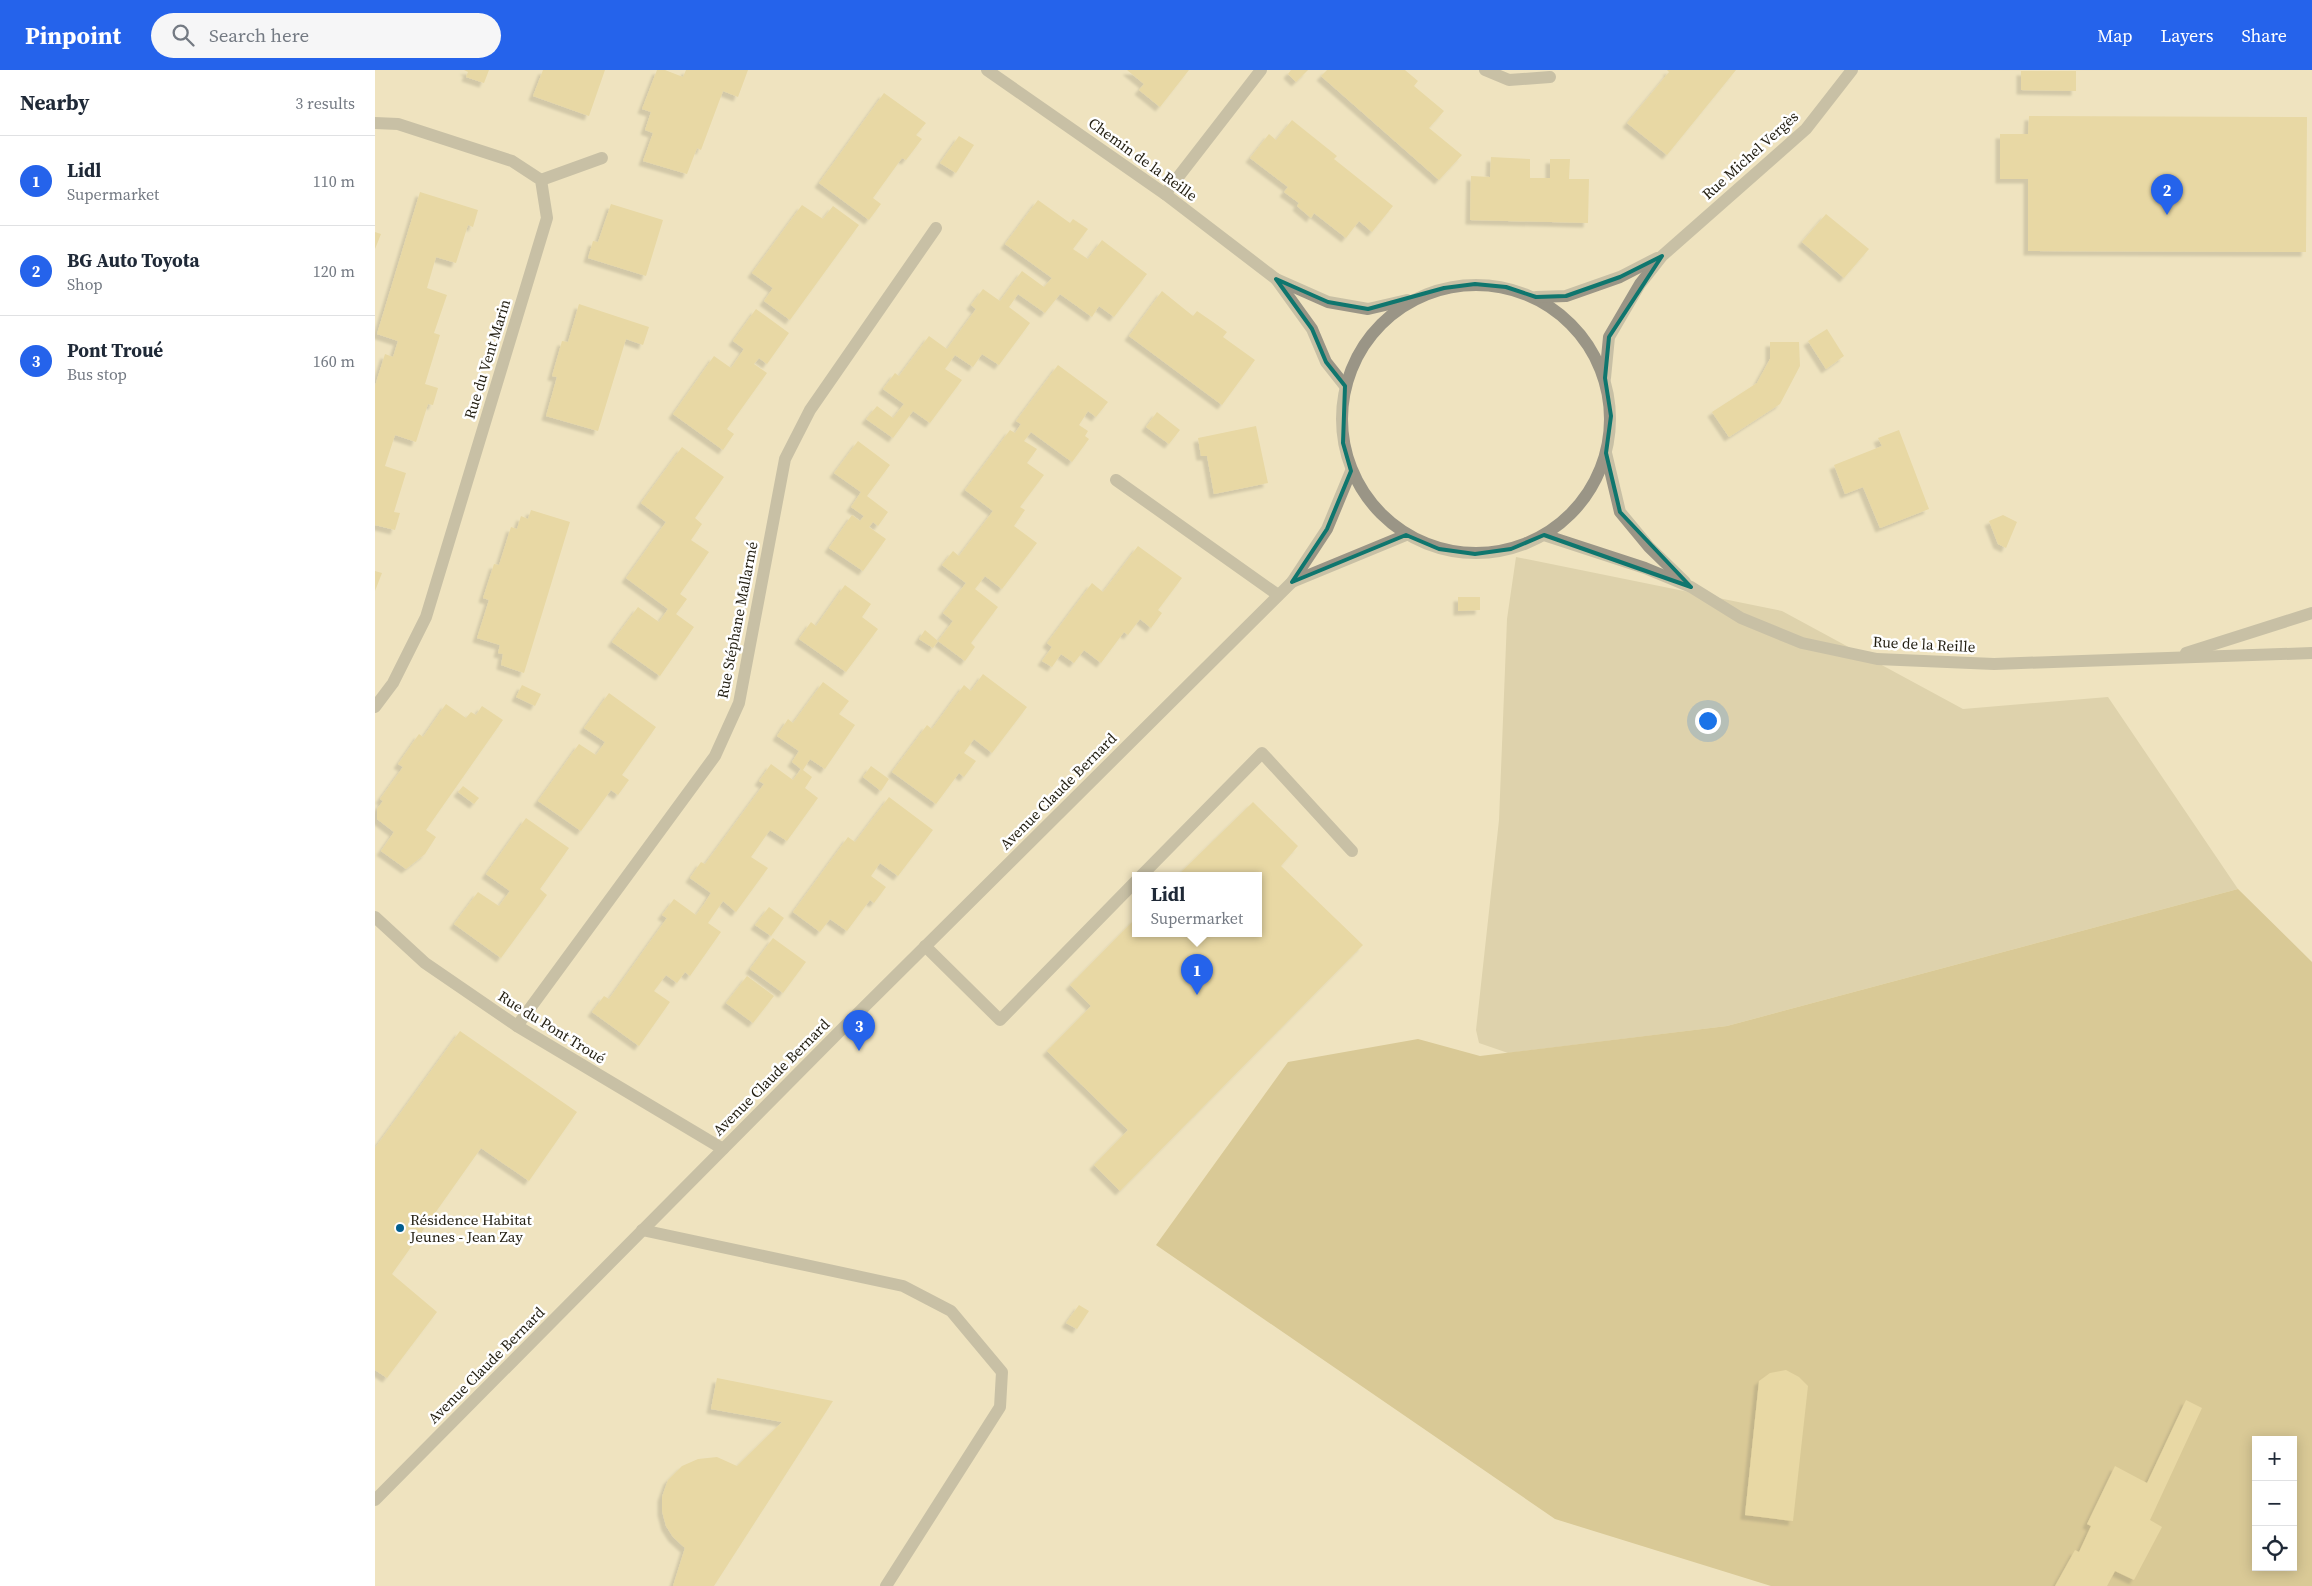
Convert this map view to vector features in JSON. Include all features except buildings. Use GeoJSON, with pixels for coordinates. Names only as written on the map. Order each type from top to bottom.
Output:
{"type":"FeatureCollection","features":[{"type":"Feature","properties":{"kind":"street","name":"Chemin de la Reille"},"geometry":{"type":"LineString","coordinates":[[987,70],[1165,194],[1276,280],[1329,302],[1368,309],[1415,298]]}},
{"type":"Feature","properties":{"kind":"street"},"geometry":{"type":"LineString","coordinates":[[1165,194],[1261,70]]}},
{"type":"Feature","properties":{"kind":"street"},"geometry":{"type":"LineString","coordinates":[[1485,70],[1509,80],[1550,77]]}},
{"type":"Feature","properties":{"kind":"street","name":"Rue Michel Vergès"},"geometry":{"type":"LineString","coordinates":[[1605,378],[1609,337],[1640,284],[1661,256],[1806,129],[1852,70]]}},
{"type":"Feature","properties":{"kind":"street"},"geometry":{"type":"LineString","coordinates":[[375,123],[398,124],[512,161],[541,180],[602,158]]}},
{"type":"Feature","properties":{"kind":"street","name":"Rue du Vent Marin"},"geometry":{"type":"LineString","coordinates":[[375,707],[393,683],[426,616],[547,218],[541,180]]}},
{"type":"Feature","properties":{"kind":"street","name":"Rue Stéphane Mallarmé"},"geometry":{"type":"LineString","coordinates":[[517,1026],[715,756],[739,703],[785,459],[810,410],[936,228]]}},
{"type":"Feature","properties":{"kind":"street","name":"Rue Michel Vergès"},"geometry":{"type":"LineString","coordinates":[[1536,298],[1566,296],[1620,277],[1661,256]]}},
{"type":"Feature","properties":{"kind":"street","name":"Chemin de la Reille"},"geometry":{"type":"LineString","coordinates":[[1276,280],[1311,329],[1326,362],[1345,386]]}},
{"type":"Feature","properties":{"kind":"street"},"geometry":{"type":"LineString","coordinates":[[1475,284],[1506,287],[1536,298],[1566,318],[1589,345],[1605,378],[1611,416],[1606,453],[1593,486],[1572,513],[1544,535],[1511,549],[1475,554],[1439,549],[1406,535],[1373,507],[1351,471],[1343,443],[1341,414],[1345,386],[1359,350],[1383,320],[1415,298],[1444,288],[1475,284]]}},
{"type":"Feature","properties":{"kind":"street","name":"Rue de la Reille"},"geometry":{"type":"LineString","coordinates":[[1606,453],[1620,512],[1649,547],[1691,587]]}},
{"type":"Feature","properties":{"kind":"street","name":"Avenue Claude Bernard"},"geometry":{"type":"LineString","coordinates":[[375,1500],[723,1148],[1292,582],[1327,530],[1351,471]]}},
{"type":"Feature","properties":{"kind":"street"},"geometry":{"type":"LineString","coordinates":[[1116,480],[1278,595]]}},
{"type":"Feature","properties":{"kind":"street","name":"Avenue Claude Bernard"},"geometry":{"type":"LineString","coordinates":[[1292,582],[1406,535]]}},
{"type":"Feature","properties":{"kind":"street","name":"Rue de la Reille"},"geometry":{"type":"LineString","coordinates":[[1544,535],[1645,568],[1691,587],[1741,618],[1802,643],[1877,659],[1993,664],[2312,653]]}},
{"type":"Feature","properties":{"kind":"street","name":"Rue de la Reille"},"geometry":{"type":"LineString","coordinates":[[2171,657],[2312,613]]}},
{"type":"Feature","properties":{"kind":"street"},"geometry":{"type":"LineString","coordinates":[[1145,872],[1262,753],[1352,851]]}},
{"type":"Feature","properties":{"kind":"street"},"geometry":{"type":"LineString","coordinates":[[925,946],[999,1020],[1132,885]]}},
{"type":"Feature","properties":{"kind":"street","name":"Rue du Pont Troué"},"geometry":{"type":"LineString","coordinates":[[375,917],[425,963],[517,1026],[723,1148]]}},
{"type":"Feature","properties":{"kind":"street"},"geometry":{"type":"LineString","coordinates":[[642,1230],[903,1286],[951,1311],[1002,1372],[1000,1406],[886,1586]]}},
{"type":"Feature","properties":{"kind":"highlighted area"},"geometry":{"type":"Polygon","coordinates":[[[1662,256],[1609,337],[1605,378],[1611,416],[1606,453],[1620,512],[1691,587],[1544,535],[1511,549],[1475,554],[1439,549],[1406,535],[1292,582],[1327,529],[1351,471],[1343,443],[1345,386],[1326,362],[1312,329],[1276,279],[1328,302],[1368,309],[1444,288],[1475,284],[1506,287],[1536,297],[1566,296],[1620,277],[1662,256]]]}},
{"type":"Feature","properties":{"kind":"shaded area"},"geometry":{"type":"Polygon","coordinates":[[[1516,557],[1782,611],[1963,709],[2108,697],[2238,889],[1727,1026],[1508,1053],[1479,1043],[1476,1030],[1499,820],[1507,619],[1516,557]]]}},
{"type":"Feature","properties":{"kind":"shaded area"},"geometry":{"type":"Polygon","coordinates":[[[2238,889],[2312,962],[2312,1586],[1771,1586],[1555,1519],[1156,1245],[1288,1062],[1418,1039],[1480,1056],[1727,1026],[2238,889]]]}},
{"type":"Feature","properties":{"kind":"place","name":"BG Auto Toyota"},"geometry":{"type":"Point","coordinates":[2167,215]}},
{"type":"Feature","properties":{"kind":"place","name":"Lidl"},"geometry":{"type":"Point","coordinates":[1197,995]}},
{"type":"Feature","properties":{"kind":"place","name":"Pont Troué"},"geometry":{"type":"Point","coordinates":[859,1051]}},
{"type":"Feature","properties":{"kind":"place","name":"Résidence Habitat Jeunes - Jean Zay"},"geometry":{"type":"Point","coordinates":[400,1228]}}]}
